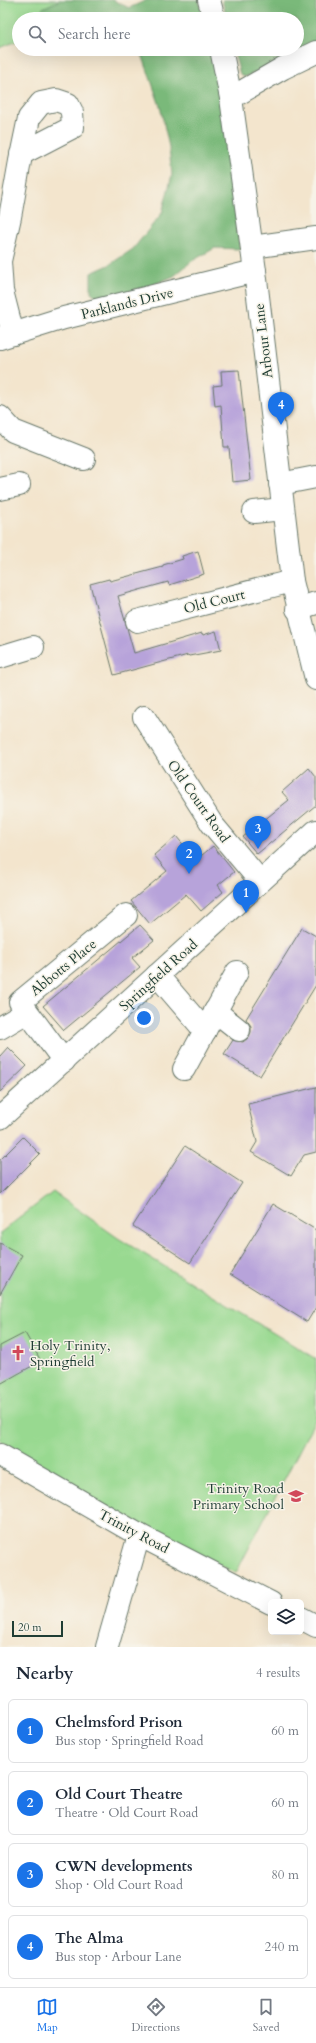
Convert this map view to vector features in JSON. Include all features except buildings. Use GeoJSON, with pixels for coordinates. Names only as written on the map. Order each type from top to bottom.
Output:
{"type":"FeatureCollection","features":[{"type":"Feature","properties":{"kind":"street"},"geometry":{"type":"LineString","coordinates":[[209,0],[212,12]]}},
{"type":"Feature","properties":{"kind":"street"},"geometry":{"type":"LineString","coordinates":[[231,98],[283,68],[316,52]]}},
{"type":"Feature","properties":{"kind":"street","name":"Arbour Lane"},"geometry":{"type":"LineString","coordinates":[[222,56],[231,98],[252,247],[292,581],[307,606],[316,679]]}},
{"type":"Feature","properties":{"kind":"street"},"geometry":{"type":"LineString","coordinates":[[6,336],[0,261],[21,154]]}},
{"type":"Feature","properties":{"kind":"street"},"geometry":{"type":"LineString","coordinates":[[252,247],[316,238]]}},
{"type":"Feature","properties":{"kind":"street","name":"Parklands Drive"},"geometry":{"type":"LineString","coordinates":[[6,336],[64,318],[144,308],[255,271]]}},
{"type":"Feature","properties":{"kind":"street"},"geometry":{"type":"LineString","coordinates":[[0,417],[12,431],[84,460]]}},
{"type":"Feature","properties":{"kind":"street"},"geometry":{"type":"LineString","coordinates":[[280,484],[316,477]]}},
{"type":"Feature","properties":{"kind":"street"},"geometry":{"type":"LineString","coordinates":[[254,512],[283,509]]}},
{"type":"Feature","properties":{"kind":"street","name":"Old Court"},"geometry":{"type":"LineString","coordinates":[[137,621],[292,581]]}},
{"type":"Feature","properties":{"kind":"street"},"geometry":{"type":"LineString","coordinates":[[0,657],[33,647]]}},
{"type":"Feature","properties":{"kind":"street","name":"Old Court Road"},"geometry":{"type":"LineString","coordinates":[[144,717],[212,824],[260,881]]}},
{"type":"Feature","properties":{"kind":"street","name":"Springfield Road"},"geometry":{"type":"LineString","coordinates":[[0,1118],[316,831]]}},
{"type":"Feature","properties":{"kind":"street","name":"Abbotts Place"},"geometry":{"type":"LineString","coordinates":[[64,1061],[20,1002],[126,916]]}},
{"type":"Feature","properties":{"kind":"street"},"geometry":{"type":"LineString","coordinates":[[184,1069],[237,972]]}},
{"type":"Feature","properties":{"kind":"street"},"geometry":{"type":"LineString","coordinates":[[157,975],[205,1031]]}},
{"type":"Feature","properties":{"kind":"street"},"geometry":{"type":"LineString","coordinates":[[216,1011],[239,1030]]}},
{"type":"Feature","properties":{"kind":"street"},"geometry":{"type":"LineString","coordinates":[[0,1028],[28,1012]]}},
{"type":"Feature","properties":{"kind":"street","name":"Trinity Road"},"geometry":{"type":"LineString","coordinates":[[0,1455],[139,1535],[268,1601]]}},
{"type":"Feature","properties":{"kind":"street"},"geometry":{"type":"LineString","coordinates":[[107,1647],[139,1535]]}},
{"type":"Feature","properties":{"kind":"street"},"geometry":{"type":"LineString","coordinates":[[304,1620],[316,1626]]}},
{"type":"Feature","properties":{"kind":"green space"},"geometry":{"type":"Polygon","coordinates":[[[0,0],[60,0],[43,8],[39,12],[12,12],[12,43],[0,48],[0,0]]]}},
{"type":"Feature","properties":{"kind":"green space"},"geometry":{"type":"Polygon","coordinates":[[[60,0],[113,0],[129,8],[147,0],[199,0],[202,12],[39,12],[43,8],[60,0]]]}},
{"type":"Feature","properties":{"kind":"green space"},"geometry":{"type":"Polygon","coordinates":[[[222,0],[316,0],[316,43],[304,49],[304,12],[225,12],[222,0]]]}},
{"type":"Feature","properties":{"kind":"green space"},"geometry":{"type":"Polygon","coordinates":[[[142,56],[212,56],[221,96],[240,249],[215,248],[192,261],[174,276],[150,286],[100,299],[91,292],[91,273],[109,265],[133,249],[162,213],[172,175],[169,147],[160,106],[142,56]]]}},
{"type":"Feature","properties":{"kind":"green space"},"geometry":{"type":"Polygon","coordinates":[[[235,56],[289,56],[245,77],[240,74],[235,56]]]}},
{"type":"Feature","properties":{"kind":"green space"},"geometry":{"type":"Polygon","coordinates":[[[53,1192],[118,1238],[316,1359],[316,1418],[236,1573],[129,1522],[0,1440],[0,1233],[53,1192]]]}},
{"type":"Feature","properties":{"kind":"place","name":"The Alma"},"geometry":{"type":"Point","coordinates":[281,425]}},
{"type":"Feature","properties":{"kind":"place","name":"CWN developments"},"geometry":{"type":"Point","coordinates":[258,849]}},
{"type":"Feature","properties":{"kind":"place","name":"Old Court Theatre"},"geometry":{"type":"Point","coordinates":[189,874]}},
{"type":"Feature","properties":{"kind":"place","name":"Chelmsford Prison"},"geometry":{"type":"Point","coordinates":[246,913]}},
{"type":"Feature","properties":{"kind":"place","name":"Holy Trinity, Springfield"},"geometry":{"type":"Point","coordinates":[18,1353]}},
{"type":"Feature","properties":{"kind":"place","name":"Trinity Road Primary School"},"geometry":{"type":"Point","coordinates":[296,1496]}}]}
